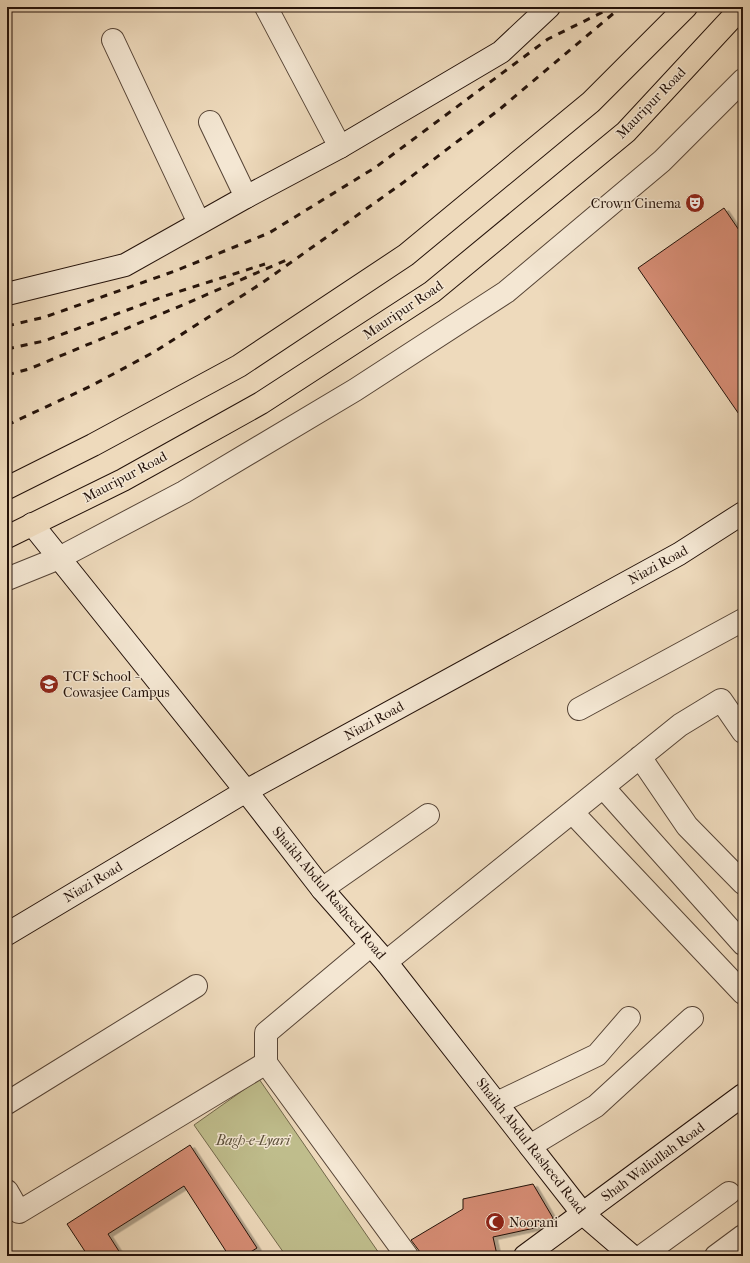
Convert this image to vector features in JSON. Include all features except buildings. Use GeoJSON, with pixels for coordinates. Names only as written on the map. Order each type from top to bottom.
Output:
{"type":"FeatureCollection","features":[{"type":"Feature","properties":{"kind":"highway"},"geometry":{"type":"LineString","coordinates":[[7,488],[93,445],[239,366],[406,255],[592,102],[686,7]]}},
{"type":"Feature","properties":{"kind":"highway","name":"Mauripur Road"},"geometry":{"type":"LineString","coordinates":[[7,537],[123,480],[261,403],[432,292],[626,132],[742,7]]}},
{"type":"Feature","properties":{"kind":"street"},"geometry":{"type":"LineString","coordinates":[[266,7],[340,147]]}},
{"type":"Feature","properties":{"kind":"street"},"geometry":{"type":"LineString","coordinates":[[7,294],[125,265],[246,197],[340,147],[501,52],[549,7]]}},
{"type":"Feature","properties":{"kind":"street"},"geometry":{"type":"LineString","coordinates":[[113,40],[199,223]]}},
{"type":"Feature","properties":{"kind":"street"},"geometry":{"type":"LineString","coordinates":[[7,579],[59,558],[184,492],[355,390],[506,292],[662,160],[743,80]]}},
{"type":"Feature","properties":{"kind":"street"},"geometry":{"type":"LineString","coordinates":[[210,122],[246,197]]}},
{"type":"Feature","properties":{"kind":"street","name":"Niazi Road"},"geometry":{"type":"LineString","coordinates":[[7,934],[246,791],[679,554],[743,513]]}},
{"type":"Feature","properties":{"kind":"street","name":"Shaikh Abdul Rasheed Road"},"geometry":{"type":"LineString","coordinates":[[32,524],[246,791],[322,889],[386,962],[583,1214],[632,1256]]}},
{"type":"Feature","properties":{"kind":"street"},"geometry":{"type":"LineString","coordinates":[[579,709],[743,620]]}},
{"type":"Feature","properties":{"kind":"street"},"geometry":{"type":"LineString","coordinates":[[386,962],[680,725],[721,700],[743,732]]}},
{"type":"Feature","properties":{"kind":"street"},"geometry":{"type":"LineString","coordinates":[[640,757],[687,826],[743,883]]}},
{"type":"Feature","properties":{"kind":"street"},"geometry":{"type":"LineString","coordinates":[[603,787],[743,944]]}},
{"type":"Feature","properties":{"kind":"street"},"geometry":{"type":"LineString","coordinates":[[572,812],[743,993]]}},
{"type":"Feature","properties":{"kind":"street"},"geometry":{"type":"LineString","coordinates":[[322,889],[428,815]]}},
{"type":"Feature","properties":{"kind":"street"},"geometry":{"type":"LineString","coordinates":[[370,945],[266,1033],[266,1063],[407,1256]]}},
{"type":"Feature","properties":{"kind":"street"},"geometry":{"type":"LineString","coordinates":[[7,1103],[196,986]]}},
{"type":"Feature","properties":{"kind":"street"},"geometry":{"type":"LineString","coordinates":[[497,1104],[597,1055],[629,1018]]}},
{"type":"Feature","properties":{"kind":"street"},"geometry":{"type":"LineString","coordinates":[[530,1146],[596,1106],[692,1018]]}},
{"type":"Feature","properties":{"kind":"street"},"geometry":{"type":"LineString","coordinates":[[7,1191],[19,1212],[266,1063]]}},
{"type":"Feature","properties":{"kind":"street","name":"Shah Waliullah Road"},"geometry":{"type":"LineString","coordinates":[[525,1256],[743,1096]]}},
{"type":"Feature","properties":{"kind":"street"},"geometry":{"type":"LineString","coordinates":[[642,1256],[729,1193]]}},
{"type":"Feature","properties":{"kind":"street"},"geometry":{"type":"LineString","coordinates":[[716,1256],[743,1236]]}},
{"type":"Feature","properties":{"kind":"green space","name":"Bagh-e-Lyari"},"geometry":{"type":"Polygon","coordinates":[[[259,1079],[381,1256],[286,1256],[194,1125],[259,1079]]]}},
{"type":"Feature","properties":{"kind":"railway"},"geometry":{"type":"LineString","coordinates":[[7,326],[45,317],[175,271],[269,233],[376,167],[548,39],[613,7]]}},
{"type":"Feature","properties":{"kind":"railway"},"geometry":{"type":"LineString","coordinates":[[7,425],[91,386],[154,352],[262,283],[404,182],[500,109],[621,7]]}},
{"type":"Feature","properties":{"kind":"railway"},"geometry":{"type":"LineString","coordinates":[[7,375],[29,369],[291,258]]}},
{"type":"Feature","properties":{"kind":"railway"},"geometry":{"type":"LineString","coordinates":[[7,349],[44,341],[165,296],[265,264]]}},
{"type":"Feature","properties":{"kind":"place","name":"Crown Cinema"},"geometry":{"type":"Point","coordinates":[695,203]}},
{"type":"Feature","properties":{"kind":"place","name":"TCF School - Cowasjee Campus"},"geometry":{"type":"Point","coordinates":[49,684]}},
{"type":"Feature","properties":{"kind":"place","name":"Noorani"},"geometry":{"type":"Point","coordinates":[495,1222]}}]}
